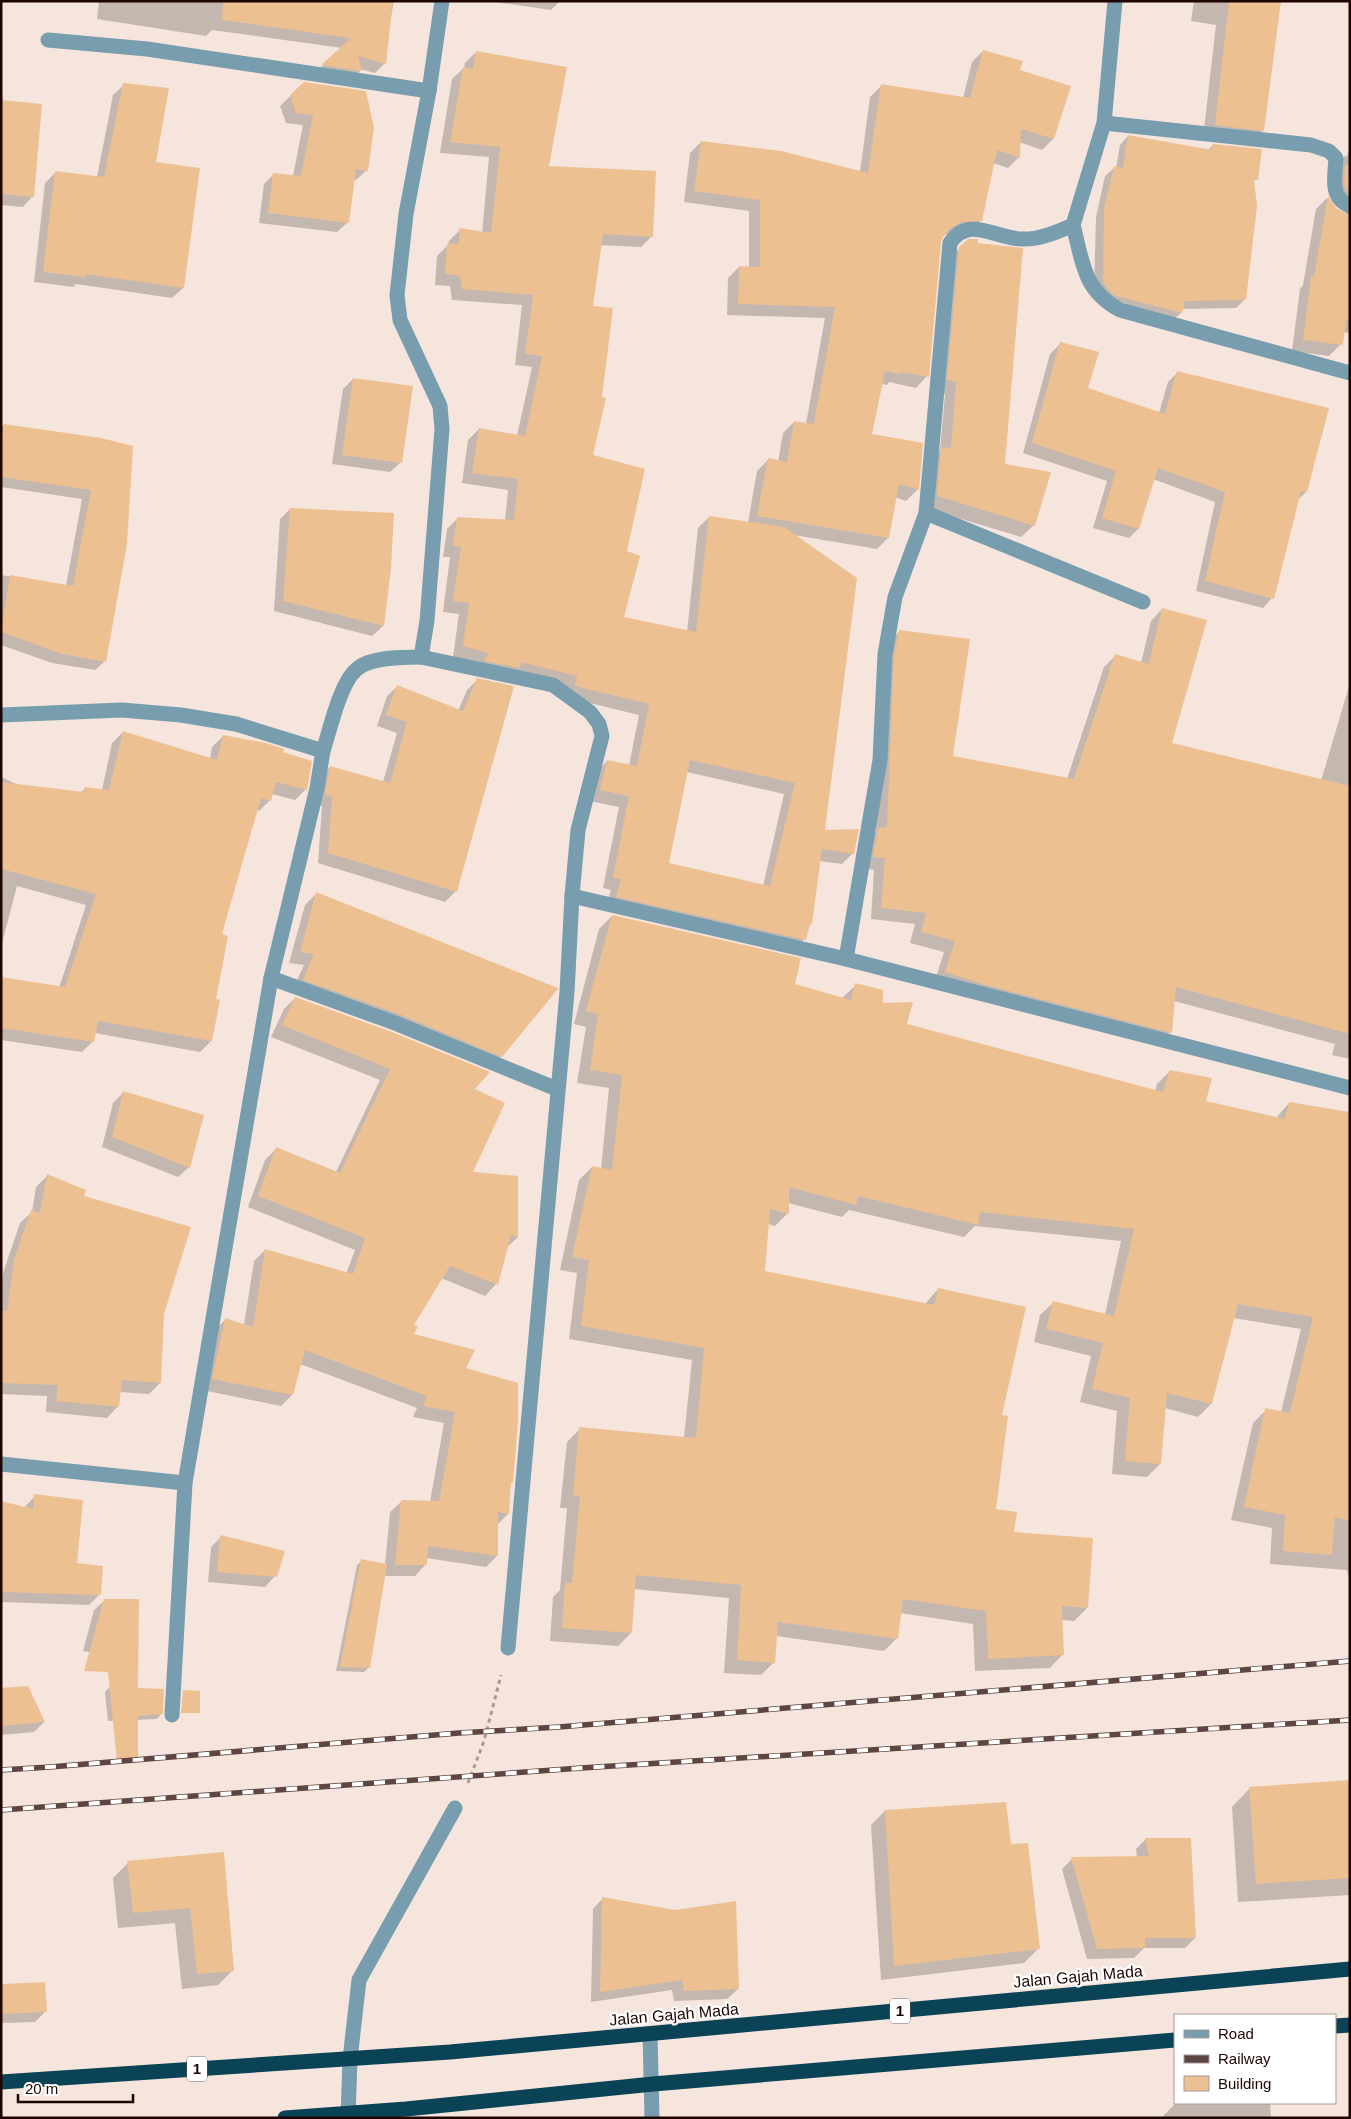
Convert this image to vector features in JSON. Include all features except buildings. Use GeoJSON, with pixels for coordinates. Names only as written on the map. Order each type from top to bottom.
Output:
{"type":"FeatureCollection","features":[{"type":"Feature","properties":{"kind":"highway","name":"Jalan Gajah Mada"},"geometry":{"type":"LineString","coordinates":[[1,2082],[450,2052],[1350,1968]]}},
{"type":"Feature","properties":{"kind":"highway"},"geometry":{"type":"LineString","coordinates":[[1336,2026],[1350,2025]]}},
{"type":"Feature","properties":{"kind":"highway"},"geometry":{"type":"LineString","coordinates":[[285,2118],[347,2115],[653,2084],[1174,2040]]}},
{"type":"Feature","properties":{"kind":"street"},"geometry":{"type":"LineString","coordinates":[[421,657],[427,621],[442,429],[440,406],[400,320],[397,295],[406,214],[429,91],[442,1]]}},
{"type":"Feature","properties":{"kind":"street"},"geometry":{"type":"LineString","coordinates":[[1115,1],[1104,124],[1073,225],[1086,273],[1094,290],[1108,304],[1120,310],[1350,372]]}},
{"type":"Feature","properties":{"kind":"street"},"geometry":{"type":"LineString","coordinates":[[48,40],[147,49],[429,91]]}},
{"type":"Feature","properties":{"kind":"street"},"geometry":{"type":"LineString","coordinates":[[1104,124],[1311,145],[1328,151],[1336,158],[1334,191],[1342,203],[1350,206]]}},
{"type":"Feature","properties":{"kind":"street"},"geometry":{"type":"LineString","coordinates":[[846,960],[880,760],[886,644],[895,597],[926,513],[950,243],[962,230],[973,228],[1021,239],[1040,237],[1073,225]]}},
{"type":"Feature","properties":{"kind":"street"},"geometry":{"type":"LineString","coordinates":[[926,513],[1143,602]]}},
{"type":"Feature","properties":{"kind":"street"},"geometry":{"type":"LineString","coordinates":[[172,1715],[185,1483],[271,978],[317,788],[323,751],[346,681],[358,667],[391,657],[421,657],[553,685],[590,712],[599,724],[602,736],[578,830],[572,896],[567,992],[508,1648]]}},
{"type":"Feature","properties":{"kind":"street"},"geometry":{"type":"LineString","coordinates":[[1,716],[122,710],[181,715],[236,724],[323,751]]}},
{"type":"Feature","properties":{"kind":"street"},"geometry":{"type":"LineString","coordinates":[[572,896],[846,960],[1350,1088]]}},
{"type":"Feature","properties":{"kind":"street"},"geometry":{"type":"LineString","coordinates":[[271,978],[395,1023],[557,1089]]}},
{"type":"Feature","properties":{"kind":"street"},"geometry":{"type":"LineString","coordinates":[[1,1464],[185,1483]]}},
{"type":"Feature","properties":{"kind":"street"},"geometry":{"type":"LineString","coordinates":[[347,2115],[350,2059],[359,1980],[455,1808]]}},
{"type":"Feature","properties":{"kind":"street"},"geometry":{"type":"LineString","coordinates":[[650,2034],[653,2084],[652,2118]]}},
{"type":"Feature","properties":{"kind":"path"},"geometry":{"type":"LineString","coordinates":[[455,1808],[484,1740],[508,1648]]}},
{"type":"Feature","properties":{"kind":"railway"},"geometry":{"type":"LineString","coordinates":[[1,1770],[459,1733],[559,1727],[1350,1661]]}},
{"type":"Feature","properties":{"kind":"railway"},"geometry":{"type":"LineString","coordinates":[[1,1810],[581,1768],[1350,1720]]}}]}
